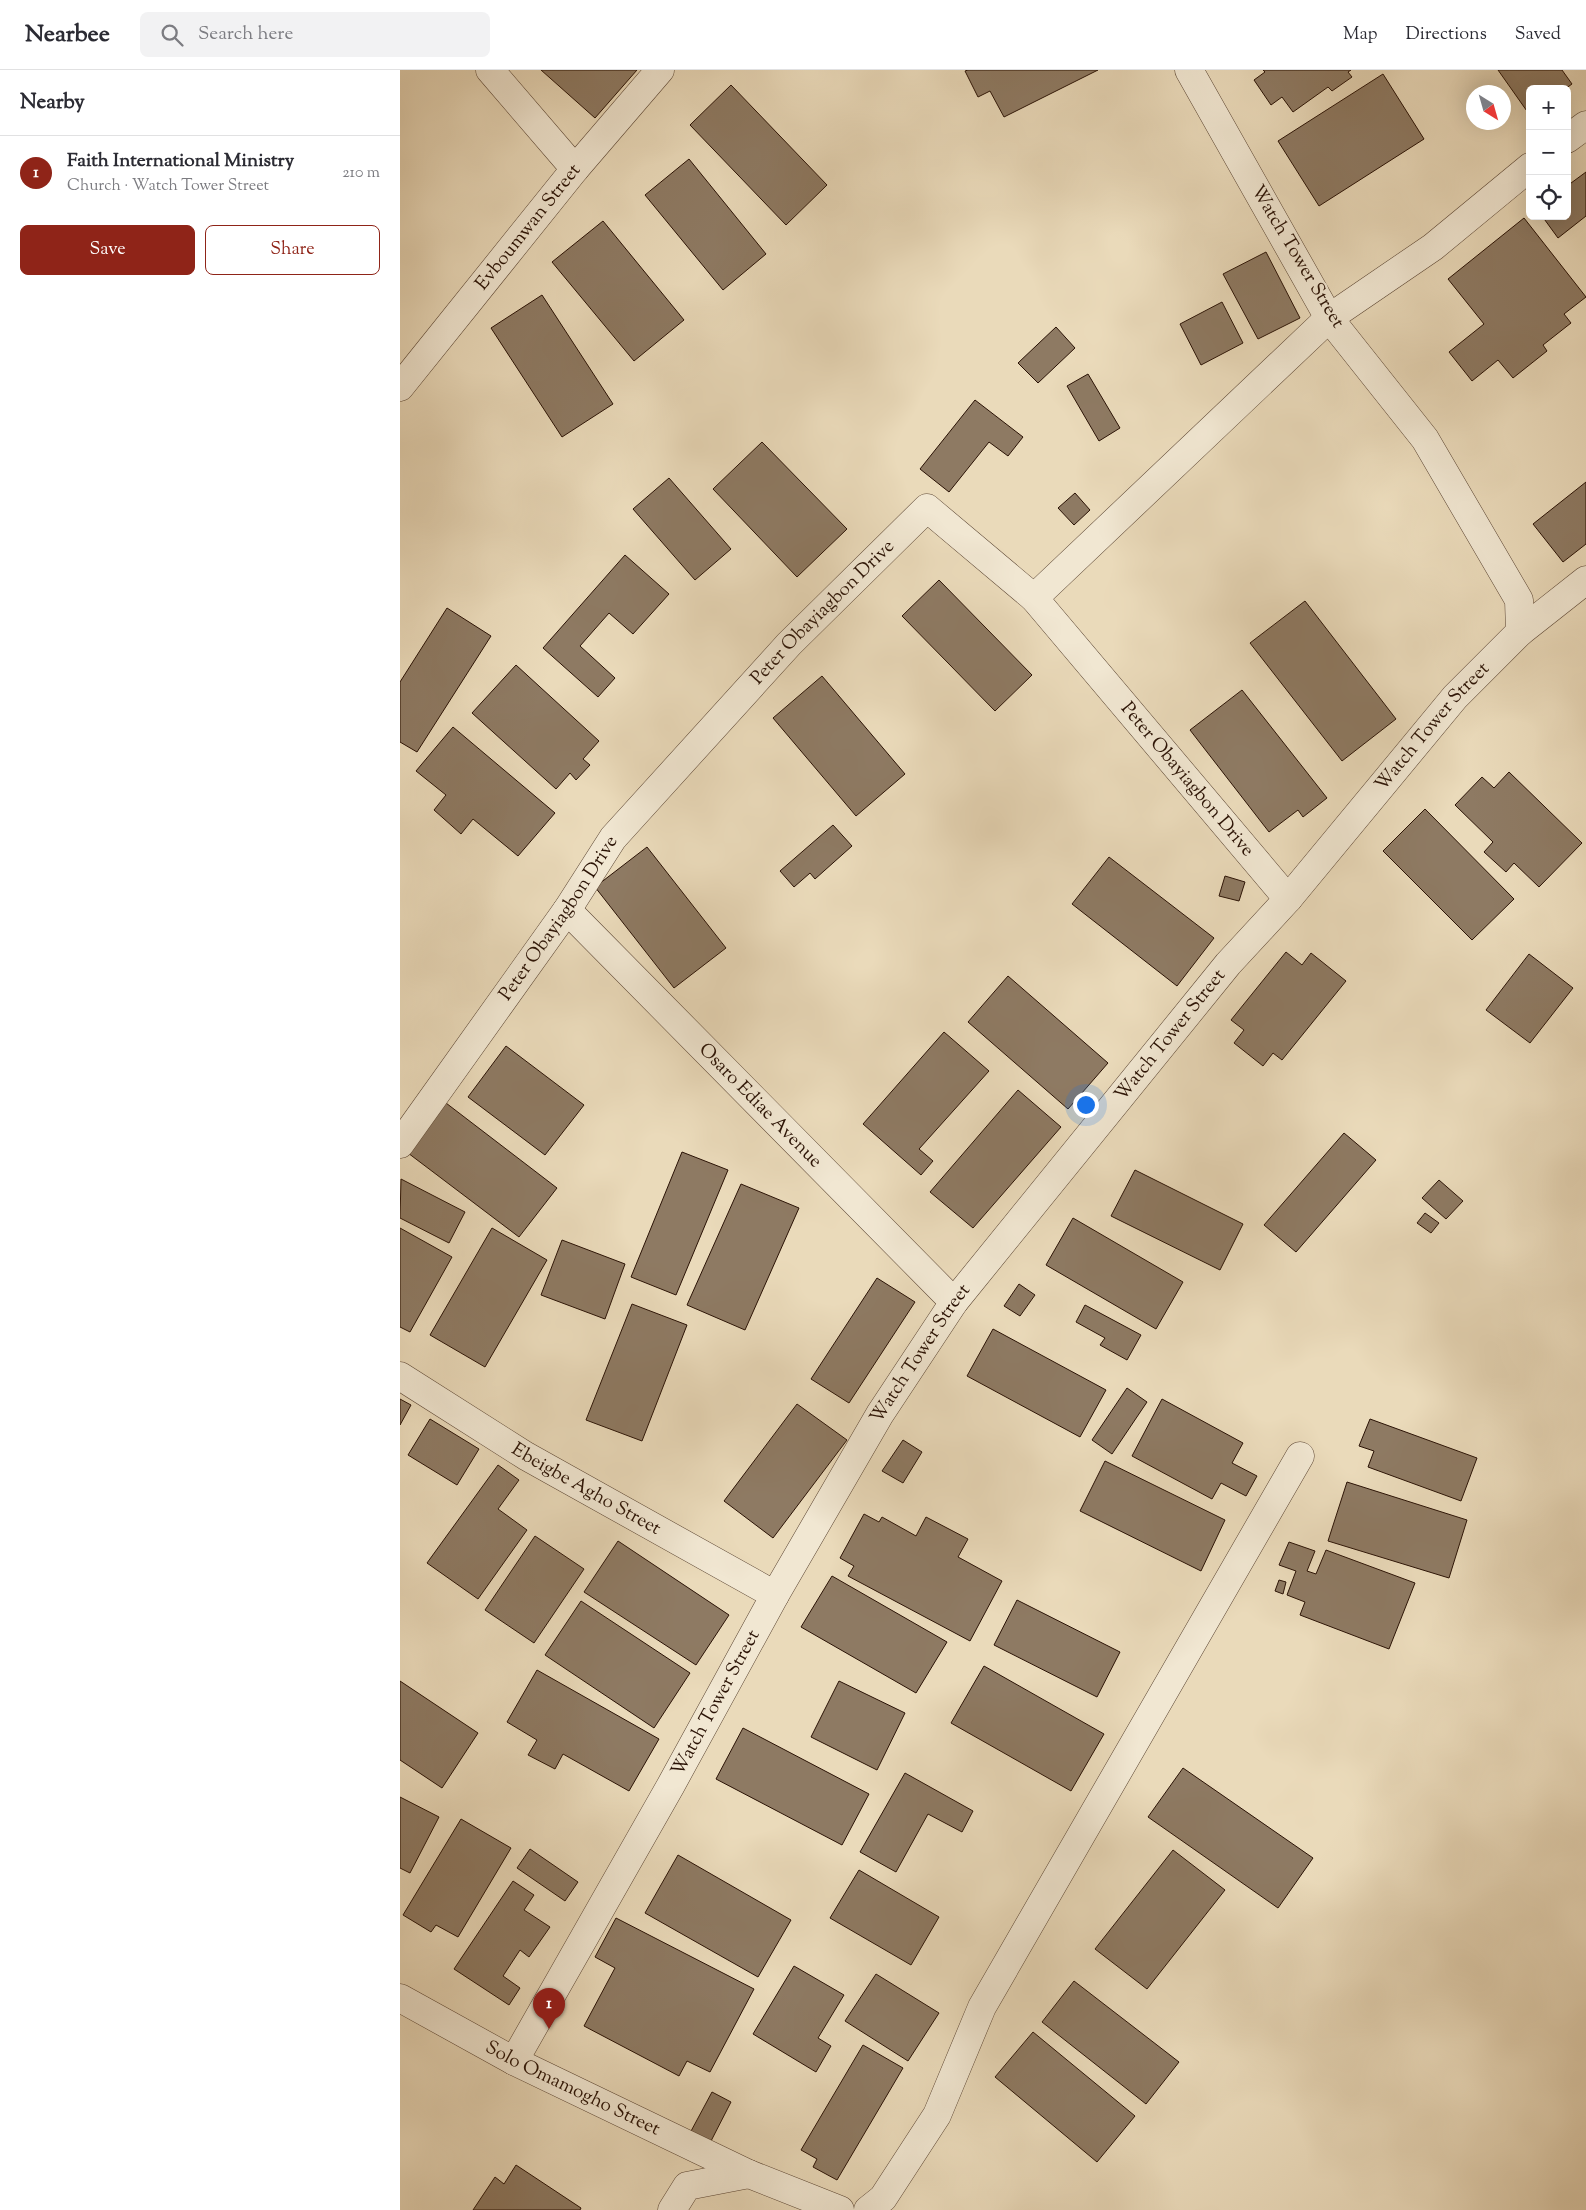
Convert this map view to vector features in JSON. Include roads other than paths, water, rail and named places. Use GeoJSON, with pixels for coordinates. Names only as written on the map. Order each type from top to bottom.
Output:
{"type":"FeatureCollection","features":[{"type":"Feature","properties":{"kind":"street"},"geometry":{"type":"LineString","coordinates":[[490,70],[575,169]]}},
{"type":"Feature","properties":{"kind":"street","name":"Evboumwan Street"},"geometry":{"type":"LineString","coordinates":[[400,387],[575,169],[660,70]]}},
{"type":"Feature","properties":{"kind":"street","name":"Watch Tower Street"},"geometry":{"type":"LineString","coordinates":[[514,2061],[671,1785],[775,1595],[880,1414],[954,1302],[1228,964],[1288,899],[1455,697],[1520,632],[1519,600],[1425,439],[1330,318],[1189,70]]}},
{"type":"Feature","properties":{"kind":"street"},"geometry":{"type":"LineString","coordinates":[[1571,136],[1586,125]]}},
{"type":"Feature","properties":{"kind":"street"},"geometry":{"type":"LineString","coordinates":[[1034,598],[1330,318],[1433,247],[1526,170]]}},
{"type":"Feature","properties":{"kind":"street","name":"Peter Obayiagbon Drive"},"geometry":{"type":"LineString","coordinates":[[400,1144],[567,910],[613,838],[789,644],[927,508],[1034,598],[1288,899]]}},
{"type":"Feature","properties":{"kind":"street"},"geometry":{"type":"LineString","coordinates":[[1520,632],[1586,580]]}},
{"type":"Feature","properties":{"kind":"street","name":"Osaro Ediae Avenue"},"geometry":{"type":"LineString","coordinates":[[567,910],[954,1302]]}},
{"type":"Feature","properties":{"kind":"street","name":"Ebeigbe Agho Street"},"geometry":{"type":"LineString","coordinates":[[400,1376],[526,1456],[775,1595]]}},
{"type":"Feature","properties":{"kind":"street"},"geometry":{"type":"LineString","coordinates":[[868,2210],[883,2198],[937,2115],[982,2007],[1300,1456]]}},
{"type":"Feature","properties":{"kind":"street","name":"Solo Omamogho Street"},"geometry":{"type":"LineString","coordinates":[[400,1998],[514,2061],[749,2174],[840,2210]]}},
{"type":"Feature","properties":{"kind":"street"},"geometry":{"type":"LineString","coordinates":[[672,2210],[687,2186],[749,2174]]}},
{"type":"Feature","properties":{"kind":"place","name":"Faith International Ministry"},"geometry":{"type":"Point","coordinates":[549,2029]}}]}
